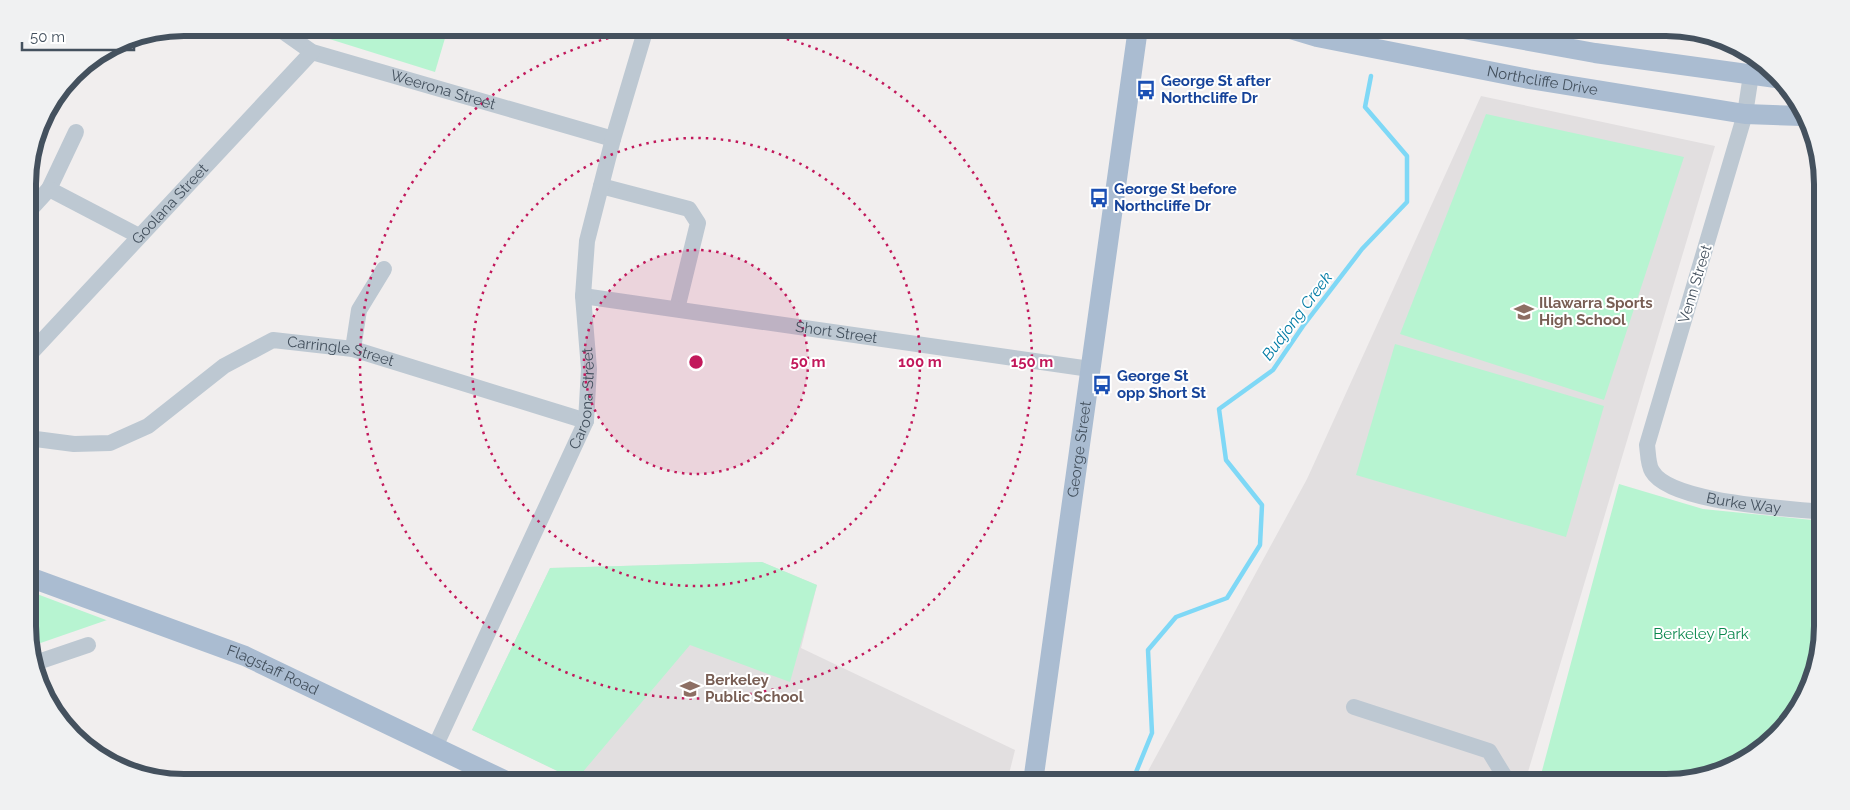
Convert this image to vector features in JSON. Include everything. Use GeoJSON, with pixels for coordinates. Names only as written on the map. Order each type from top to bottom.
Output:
{"type":"FeatureCollection","features":[{"type":"Feature","properties":{"kind":"main road","name":"George Street"},"geometry":{"type":"LineString","coordinates":[[1034,773],[1137,36]]}},
{"type":"Feature","properties":{"kind":"main road","name":"Northcliffe Drive"},"geometry":{"type":"LineString","coordinates":[[1314,36],[1529,79],[1746,114],[1797,116]]}},
{"type":"Feature","properties":{"kind":"main road"},"geometry":{"type":"LineString","coordinates":[[1504,36],[1594,52],[1769,77]]}},
{"type":"Feature","properties":{"kind":"main road","name":"Flagstaff Road"},"geometry":{"type":"LineString","coordinates":[[36,580],[246,656],[491,774]]}},
{"type":"Feature","properties":{"kind":"street","name":"Weerona Street"},"geometry":{"type":"LineString","coordinates":[[291,37],[312,52],[613,139]]}},
{"type":"Feature","properties":{"kind":"street","name":"Caroona Street"},"geometry":{"type":"LineString","coordinates":[[435,747],[586,420],[589,370],[583,296],[587,241],[613,139],[643,37]]}},
{"type":"Feature","properties":{"kind":"street","name":"Goolana Street"},"geometry":{"type":"LineString","coordinates":[[37,347],[312,52]]}},
{"type":"Feature","properties":{"kind":"street","name":"Venn Street"},"geometry":{"type":"LineString","coordinates":[[1668,486],[1652,471],[1647,445],[1746,114],[1751,75]]}},
{"type":"Feature","properties":{"kind":"street"},"geometry":{"type":"LineString","coordinates":[[37,202],[49,188],[76,132]]}},
{"type":"Feature","properties":{"kind":"street"},"geometry":{"type":"LineString","coordinates":[[601,186],[688,209],[698,223],[677,309]]}},
{"type":"Feature","properties":{"kind":"street"},"geometry":{"type":"LineString","coordinates":[[49,188],[139,236]]}},
{"type":"Feature","properties":{"kind":"street"},"geometry":{"type":"LineString","coordinates":[[353,349],[359,310],[384,269]]}},
{"type":"Feature","properties":{"kind":"street","name":"Short Street"},"geometry":{"type":"LineString","coordinates":[[583,296],[1090,369]]}},
{"type":"Feature","properties":{"kind":"street","name":"Carringle Street"},"geometry":{"type":"LineString","coordinates":[[36,439],[74,444],[110,443],[148,426],[224,366],[273,340],[353,349],[586,420]]}},
{"type":"Feature","properties":{"kind":"street","name":"Burke Way"},"geometry":{"type":"LineString","coordinates":[[1668,486],[1701,498],[1814,511]]}},
{"type":"Feature","properties":{"kind":"street"},"geometry":{"type":"LineString","coordinates":[[40,660],[88,646]]}},
{"type":"Feature","properties":{"kind":"street"},"geometry":{"type":"LineString","coordinates":[[1354,707],[1488,751],[1502,773]]}},
{"type":"Feature","properties":{"kind":"shaded area","name":"Illawarra Sports High School"},"geometry":{"type":"Polygon","coordinates":[[[1481,96],[1715,146],[1528,773],[1147,773],[1307,479],[1481,96]]]}},
{"type":"Feature","properties":{"kind":"shaded area","name":"Berkeley Public School"},"geometry":{"type":"Polygon","coordinates":[[[762,562],[817,585],[801,648],[1015,750],[1009,773],[564,774],[472,730],[550,568],[762,562]]]}},
{"type":"Feature","properties":{"kind":"green space"},"geometry":{"type":"Polygon","coordinates":[[[323,37],[445,37],[435,72],[323,37]]]}},
{"type":"Feature","properties":{"kind":"green space"},"geometry":{"type":"Polygon","coordinates":[[[1486,114],[1684,157],[1604,400],[1400,334],[1486,114]]]}},
{"type":"Feature","properties":{"kind":"green space"},"geometry":{"type":"Polygon","coordinates":[[[1395,344],[1604,406],[1566,537],[1356,475],[1395,344]]]}},
{"type":"Feature","properties":{"kind":"green space","name":"Berkeley Park"},"geometry":{"type":"Polygon","coordinates":[[[1619,484],[1703,509],[1814,520],[1814,626],[1811,655],[1803,683],[1794,700],[1771,731],[1740,754],[1723,763],[1704,769],[1676,773],[1541,773],[1619,484]]]}},
{"type":"Feature","properties":{"kind":"green space"},"geometry":{"type":"Polygon","coordinates":[[[762,562],[817,585],[790,682],[690,645],[581,774],[563,774],[472,730],[550,568],[762,562]]]}},
{"type":"Feature","properties":{"kind":"green space"},"geometry":{"type":"Polygon","coordinates":[[[36,594],[106,620],[38,644],[36,594]]]}},
{"type":"Feature","properties":{"kind":"waterway","name":"Budjong Creek"},"geometry":{"type":"LineString","coordinates":[[1136,773],[1152,733],[1148,650],[1176,617],[1227,598],[1260,545],[1262,505],[1226,460],[1219,409],[1273,370],[1303,326],[1362,249],[1407,202],[1407,156],[1365,107],[1371,76]]}},
{"type":"Feature","properties":{"kind":"place","name":"George St after Northcliffe Dr"},"geometry":{"type":"Point","coordinates":[1146,90]}},
{"type":"Feature","properties":{"kind":"place","name":"George St before Northcliffe Dr"},"geometry":{"type":"Point","coordinates":[1099,198]}},
{"type":"Feature","properties":{"kind":"place","name":"Illawarra Sports High School"},"geometry":{"type":"Point","coordinates":[1524,312]}},
{"type":"Feature","properties":{"kind":"place","name":"George St opp Short St"},"geometry":{"type":"Point","coordinates":[1102,385]}},
{"type":"Feature","properties":{"kind":"place","name":"Berkeley Public School"},"geometry":{"type":"Point","coordinates":[690,689]}}]}
